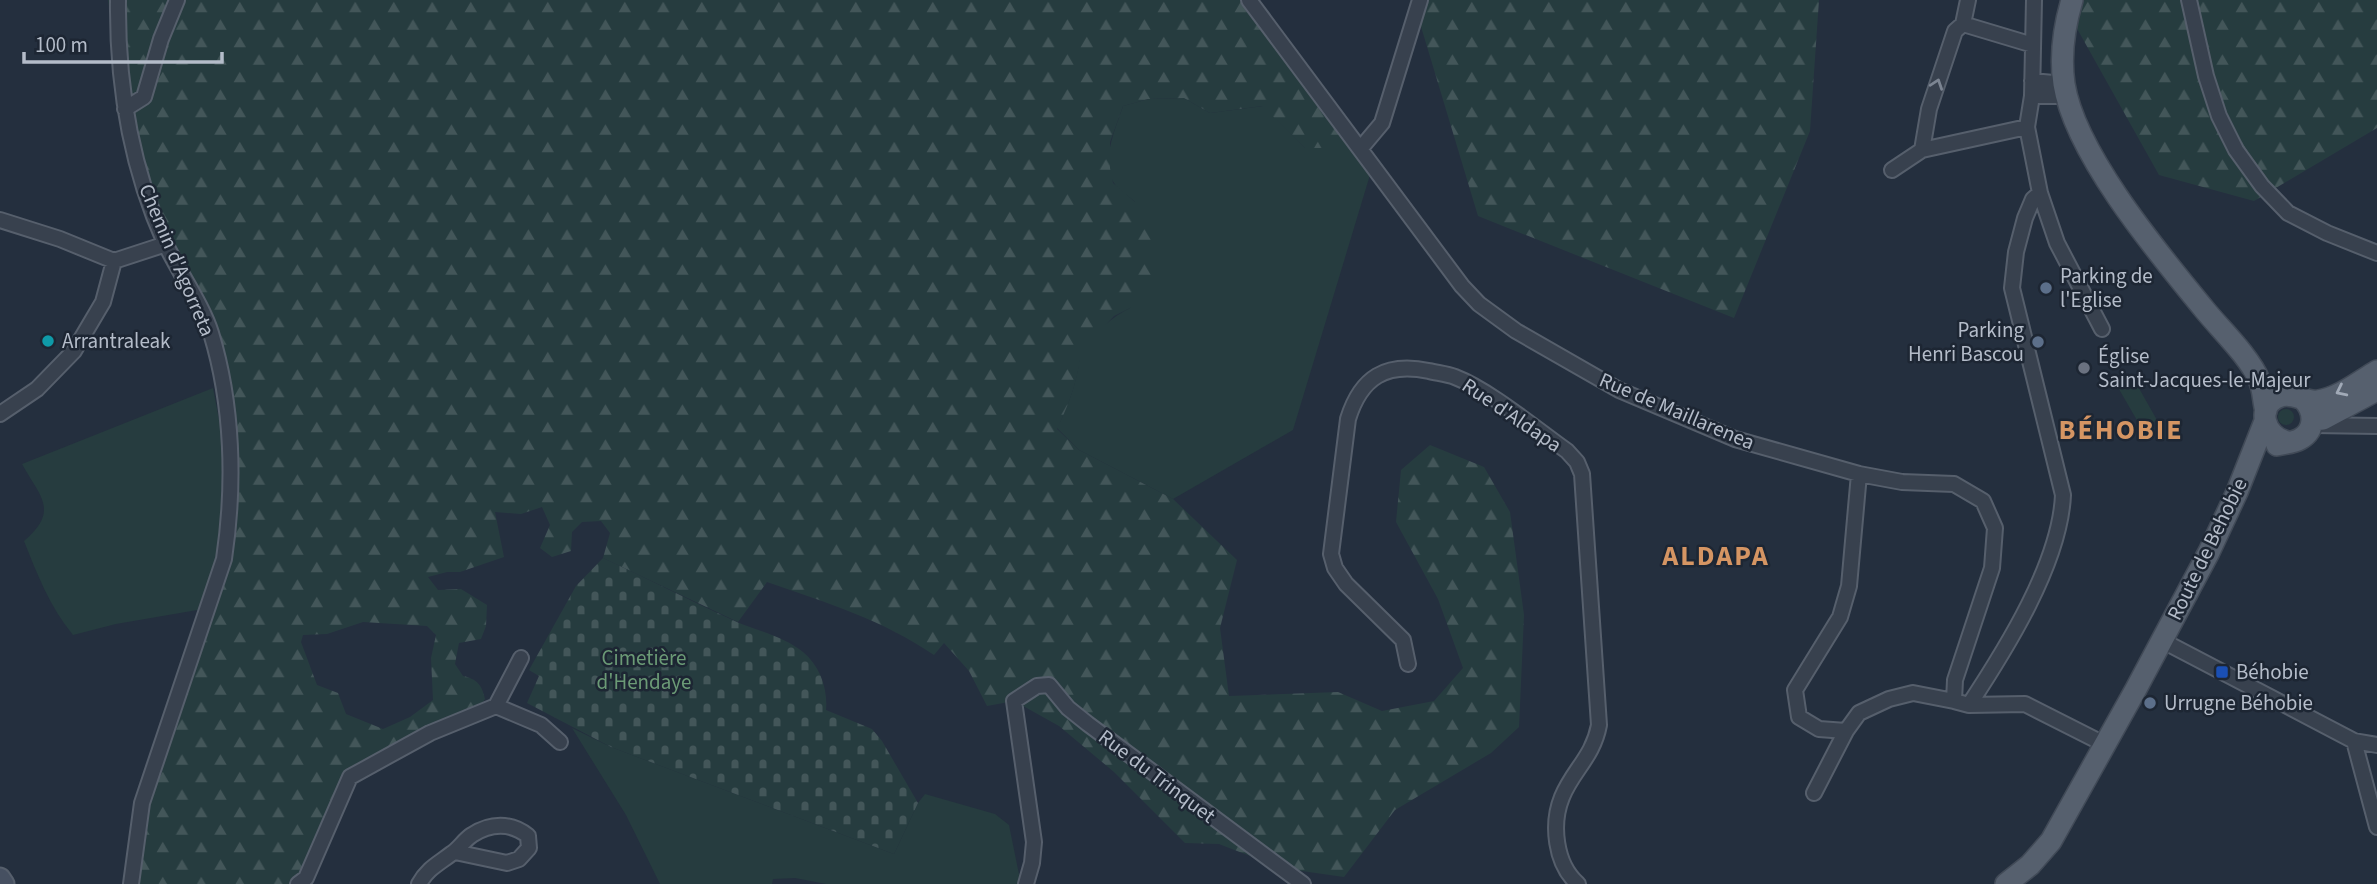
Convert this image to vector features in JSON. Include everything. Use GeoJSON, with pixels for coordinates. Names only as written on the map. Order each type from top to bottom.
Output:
{"type":"FeatureCollection","features":[{"type":"Feature","properties":{"kind":"main road"},"geometry":{"type":"LineString","coordinates":[[2072,0],[2063,42],[2065,90],[2080,133],[2104,175],[2159,253],[2260,381],[2270,433],[2275,438],[2288,442],[2302,438],[2312,422],[2311,410],[2299,397],[2243,357]]}},
{"type":"Feature","properties":{"kind":"main road"},"geometry":{"type":"LineString","coordinates":[[2266,416],[2274,399],[2281,396],[2318,401],[2341,392],[2377,371]]}},
{"type":"Feature","properties":{"kind":"main road"},"geometry":{"type":"LineString","coordinates":[[2312,422],[2323,419],[2377,390]]}},
{"type":"Feature","properties":{"kind":"main road","name":"Route de Behobie"},"geometry":{"type":"LineString","coordinates":[[2006,884],[2029,865],[2051,841],[2105,744],[2209,552],[2252,456],[2266,416]]}},
{"type":"Feature","properties":{"kind":"main road","name":"Route de Behobie"},"geometry":{"type":"LineString","coordinates":[[2252,456],[2288,442]]}},
{"type":"Feature","properties":{"kind":"main road"},"geometry":{"type":"LineString","coordinates":[[0,878],[4,884]]}},
{"type":"Feature","properties":{"kind":"street","name":"Chemin d'Agorreta"},"geometry":{"type":"LineString","coordinates":[[118,0],[118,43],[125,109],[145,196],[166,244],[211,331],[221,375],[230,465],[230,518],[224,559],[142,803],[131,884]]}},
{"type":"Feature","properties":{"kind":"street"},"geometry":{"type":"LineString","coordinates":[[125,109],[144,97],[161,39],[177,0]]}},
{"type":"Feature","properties":{"kind":"street","name":"Rue de Maillarenea"},"geometry":{"type":"LineString","coordinates":[[1249,0],[1462,286],[1479,304],[1516,331],[1619,390],[1735,439],[1859,474],[1902,482],[1954,484],[1983,500],[1995,528],[1993,568],[1955,680],[1954,701]]}},
{"type":"Feature","properties":{"kind":"street"},"geometry":{"type":"LineString","coordinates":[[1361,148],[1382,123],[1420,0]]}},
{"type":"Feature","properties":{"kind":"street"},"geometry":{"type":"LineString","coordinates":[[1922,150],[1929,109],[1955,31],[1963,24],[1968,0]]}},
{"type":"Feature","properties":{"kind":"street"},"geometry":{"type":"LineString","coordinates":[[2034,0],[2032,96],[2022,128],[2057,243],[2102,329]]}},
{"type":"Feature","properties":{"kind":"street"},"geometry":{"type":"LineString","coordinates":[[2189,0],[2206,76],[2219,116],[2236,150],[2256,177],[2288,213],[2327,233],[2377,253]]}},
{"type":"Feature","properties":{"kind":"street"},"geometry":{"type":"LineString","coordinates":[[1963,24],[2033,45]]}},
{"type":"Feature","properties":{"kind":"street"},"geometry":{"type":"LineString","coordinates":[[2032,81],[2065,90]]}},
{"type":"Feature","properties":{"kind":"street"},"geometry":{"type":"LineString","coordinates":[[2032,96],[2065,90]]}},
{"type":"Feature","properties":{"kind":"street"},"geometry":{"type":"LineString","coordinates":[[1892,170],[1922,150],[2022,128]]}},
{"type":"Feature","properties":{"kind":"street"},"geometry":{"type":"LineString","coordinates":[[1969,705],[2005,649],[2039,579],[2056,538],[2062,513],[2063,495],[2012,288],[2025,218],[2033,199],[2040,193]]}},
{"type":"Feature","properties":{"kind":"street"},"geometry":{"type":"LineString","coordinates":[[0,220],[60,239],[114,261],[166,244]]}},
{"type":"Feature","properties":{"kind":"street"},"geometry":{"type":"LineString","coordinates":[[0,414],[37,389],[74,351],[103,302],[114,261]]}},
{"type":"Feature","properties":{"kind":"street","name":"Rue d'Aldapa"},"geometry":{"type":"LineString","coordinates":[[1408,664],[1403,640],[1346,584],[1335,568],[1331,554],[1346,432],[1353,404],[1368,382],[1382,373],[1413,367],[1455,377],[1486,394],[1567,451],[1582,474],[1599,725],[1591,752],[1562,797],[1557,832],[1563,863],[1570,878],[1577,884]]}},
{"type":"Feature","properties":{"kind":"street"},"geometry":{"type":"LineString","coordinates":[[2312,422],[2377,426]]}},
{"type":"Feature","properties":{"kind":"street"},"geometry":{"type":"LineString","coordinates":[[1846,732],[1819,729],[1798,718],[1795,690],[1840,617],[1843,607],[1849,586],[1859,474]]}},
{"type":"Feature","properties":{"kind":"street"},"geometry":{"type":"LineString","coordinates":[[2161,640],[2354,741],[2377,745]]}},
{"type":"Feature","properties":{"kind":"street"},"geometry":{"type":"LineString","coordinates":[[298,884],[306,877],[350,777],[430,733],[496,706],[521,658]]}},
{"type":"Feature","properties":{"kind":"street","name":"Rue du Trinquet"},"geometry":{"type":"LineString","coordinates":[[1026,884],[1034,842],[1014,701],[1037,685],[1049,685],[1068,708],[1088,724],[1303,884]]}},
{"type":"Feature","properties":{"kind":"street"},"geometry":{"type":"LineString","coordinates":[[1814,793],[1859,713],[1889,699],[1913,693],[1969,705],[2025,704],[2105,744]]}},
{"type":"Feature","properties":{"kind":"street"},"geometry":{"type":"LineString","coordinates":[[496,706],[541,725],[560,742]]}},
{"type":"Feature","properties":{"kind":"street"},"geometry":{"type":"LineString","coordinates":[[2354,741],[2377,827]]}},
{"type":"Feature","properties":{"kind":"street"},"geometry":{"type":"LineString","coordinates":[[419,884],[425,872],[455,852],[471,836],[486,828],[502,825],[518,828],[528,836],[529,848],[519,859],[507,863],[455,852]]}},
{"type":"Feature","properties":{"kind":"green space"},"geometry":{"type":"Polygon","coordinates":[[[108,0],[1249,0],[1361,148],[1305,148],[1262,106],[1210,113],[1184,98],[1148,99],[1123,106],[1110,142],[1110,168],[1113,183],[1135,202],[1156,237],[1153,273],[1146,289],[1130,308],[1114,316],[1099,332],[1082,344],[1074,388],[1057,429],[1079,450],[1173,499],[1237,560],[1220,628],[1229,696],[1338,692],[1382,711],[1434,701],[1463,668],[1438,599],[1396,522],[1401,470],[1430,445],[1484,467],[1510,512],[1524,615],[1519,727],[1491,753],[1395,810],[1344,877],[1281,868],[1219,844],[1185,843],[1114,772],[1059,726],[1014,701],[987,706],[969,671],[944,643],[934,655],[874,622],[767,582],[738,622],[603,558],[610,533],[601,521],[582,522],[572,532],[571,551],[552,557],[540,548],[550,525],[542,507],[521,514],[495,512],[504,557],[460,572],[428,577],[438,590],[461,589],[487,605],[486,626],[481,639],[459,643],[455,664],[463,676],[478,683],[482,690],[485,699],[474,715],[350,777],[298,884],[131,884],[142,803],[215,592],[231,465],[211,331],[166,244],[125,109],[108,0]],[[363,622],[327,634],[303,635],[301,642],[317,685],[338,693],[346,714],[383,729],[410,717],[433,700],[431,658],[436,635],[427,626],[363,622]]]}},
{"type":"Feature","properties":{"kind":"green space"},"geometry":{"type":"Polygon","coordinates":[[[1413,0],[1819,0],[1810,131],[1734,318],[1478,216],[1413,0]]]}},
{"type":"Feature","properties":{"kind":"green space"},"geometry":{"type":"Polygon","coordinates":[[[2061,0],[2377,0],[2377,128],[2254,201],[2159,175],[2061,0]]]}},
{"type":"Feature","properties":{"kind":"green space"},"geometry":{"type":"Polygon","coordinates":[[[1184,98],[1210,113],[1263,106],[1305,148],[1361,148],[1373,165],[1293,430],[1173,499],[1079,450],[1057,428],[1074,388],[1081,344],[1130,308],[1135,202],[1116,186],[1110,175],[1109,165],[1113,134],[1123,106],[1148,99],[1184,98]]]}},
{"type":"Feature","properties":{"kind":"green space"},"geometry":{"type":"Polygon","coordinates":[[[2132,376],[2157,420],[2142,429],[2116,384],[2132,376]]]}},
{"type":"Feature","properties":{"kind":"green space"},"geometry":{"type":"Polygon","coordinates":[[[213,388],[222,435],[224,521],[209,608],[116,624],[73,635],[51,602],[24,541],[35,530],[44,512],[40,495],[22,464],[213,388]]]}},
{"type":"Feature","properties":{"kind":"green space"},"geometry":{"type":"Polygon","coordinates":[[[2283,409],[2289,409],[2294,417],[2292,423],[2283,425],[2278,420],[2278,414],[2283,409]]]}},
{"type":"Feature","properties":{"kind":"green space","name":"Cimetière d'Hendaye"},"geometry":{"type":"Polygon","coordinates":[[[603,558],[739,623],[781,639],[809,658],[822,678],[826,710],[872,729],[882,741],[918,803],[894,854],[611,747],[527,703],[539,676],[529,670],[576,586],[603,558]]]}},
{"type":"Feature","properties":{"kind":"green space"},"geometry":{"type":"Polygon","coordinates":[[[572,728],[611,747],[894,854],[925,794],[995,814],[1009,825],[1021,884],[826,884],[795,878],[773,879],[772,884],[660,884],[626,815],[572,728]]]}},
{"type":"Feature","properties":{"kind":"place","name":"Parking de l'Eglise"},"geometry":{"type":"Point","coordinates":[2046,288]}},
{"type":"Feature","properties":{"kind":"place","name":"Arrantraleak"},"geometry":{"type":"Point","coordinates":[48,341]}},
{"type":"Feature","properties":{"kind":"place","name":"Parking Henri Bascou"},"geometry":{"type":"Point","coordinates":[2038,342]}},
{"type":"Feature","properties":{"kind":"place","name":"Église Saint-Jacques-le-Majeur"},"geometry":{"type":"Point","coordinates":[2084,368]}},
{"type":"Feature","properties":{"kind":"place","name":"Béhobie"},"geometry":{"type":"Point","coordinates":[2222,672]}},
{"type":"Feature","properties":{"kind":"place","name":"Urrugne Béhobie"},"geometry":{"type":"Point","coordinates":[2150,703]}},
{"type":"Feature","properties":{"kind":"district","name":"BÉHOBIE"},"geometry":{"type":"Point","coordinates":[2121,429]}},
{"type":"Feature","properties":{"kind":"district","name":"ALDAPA"},"geometry":{"type":"Point","coordinates":[1716,555]}}]}
